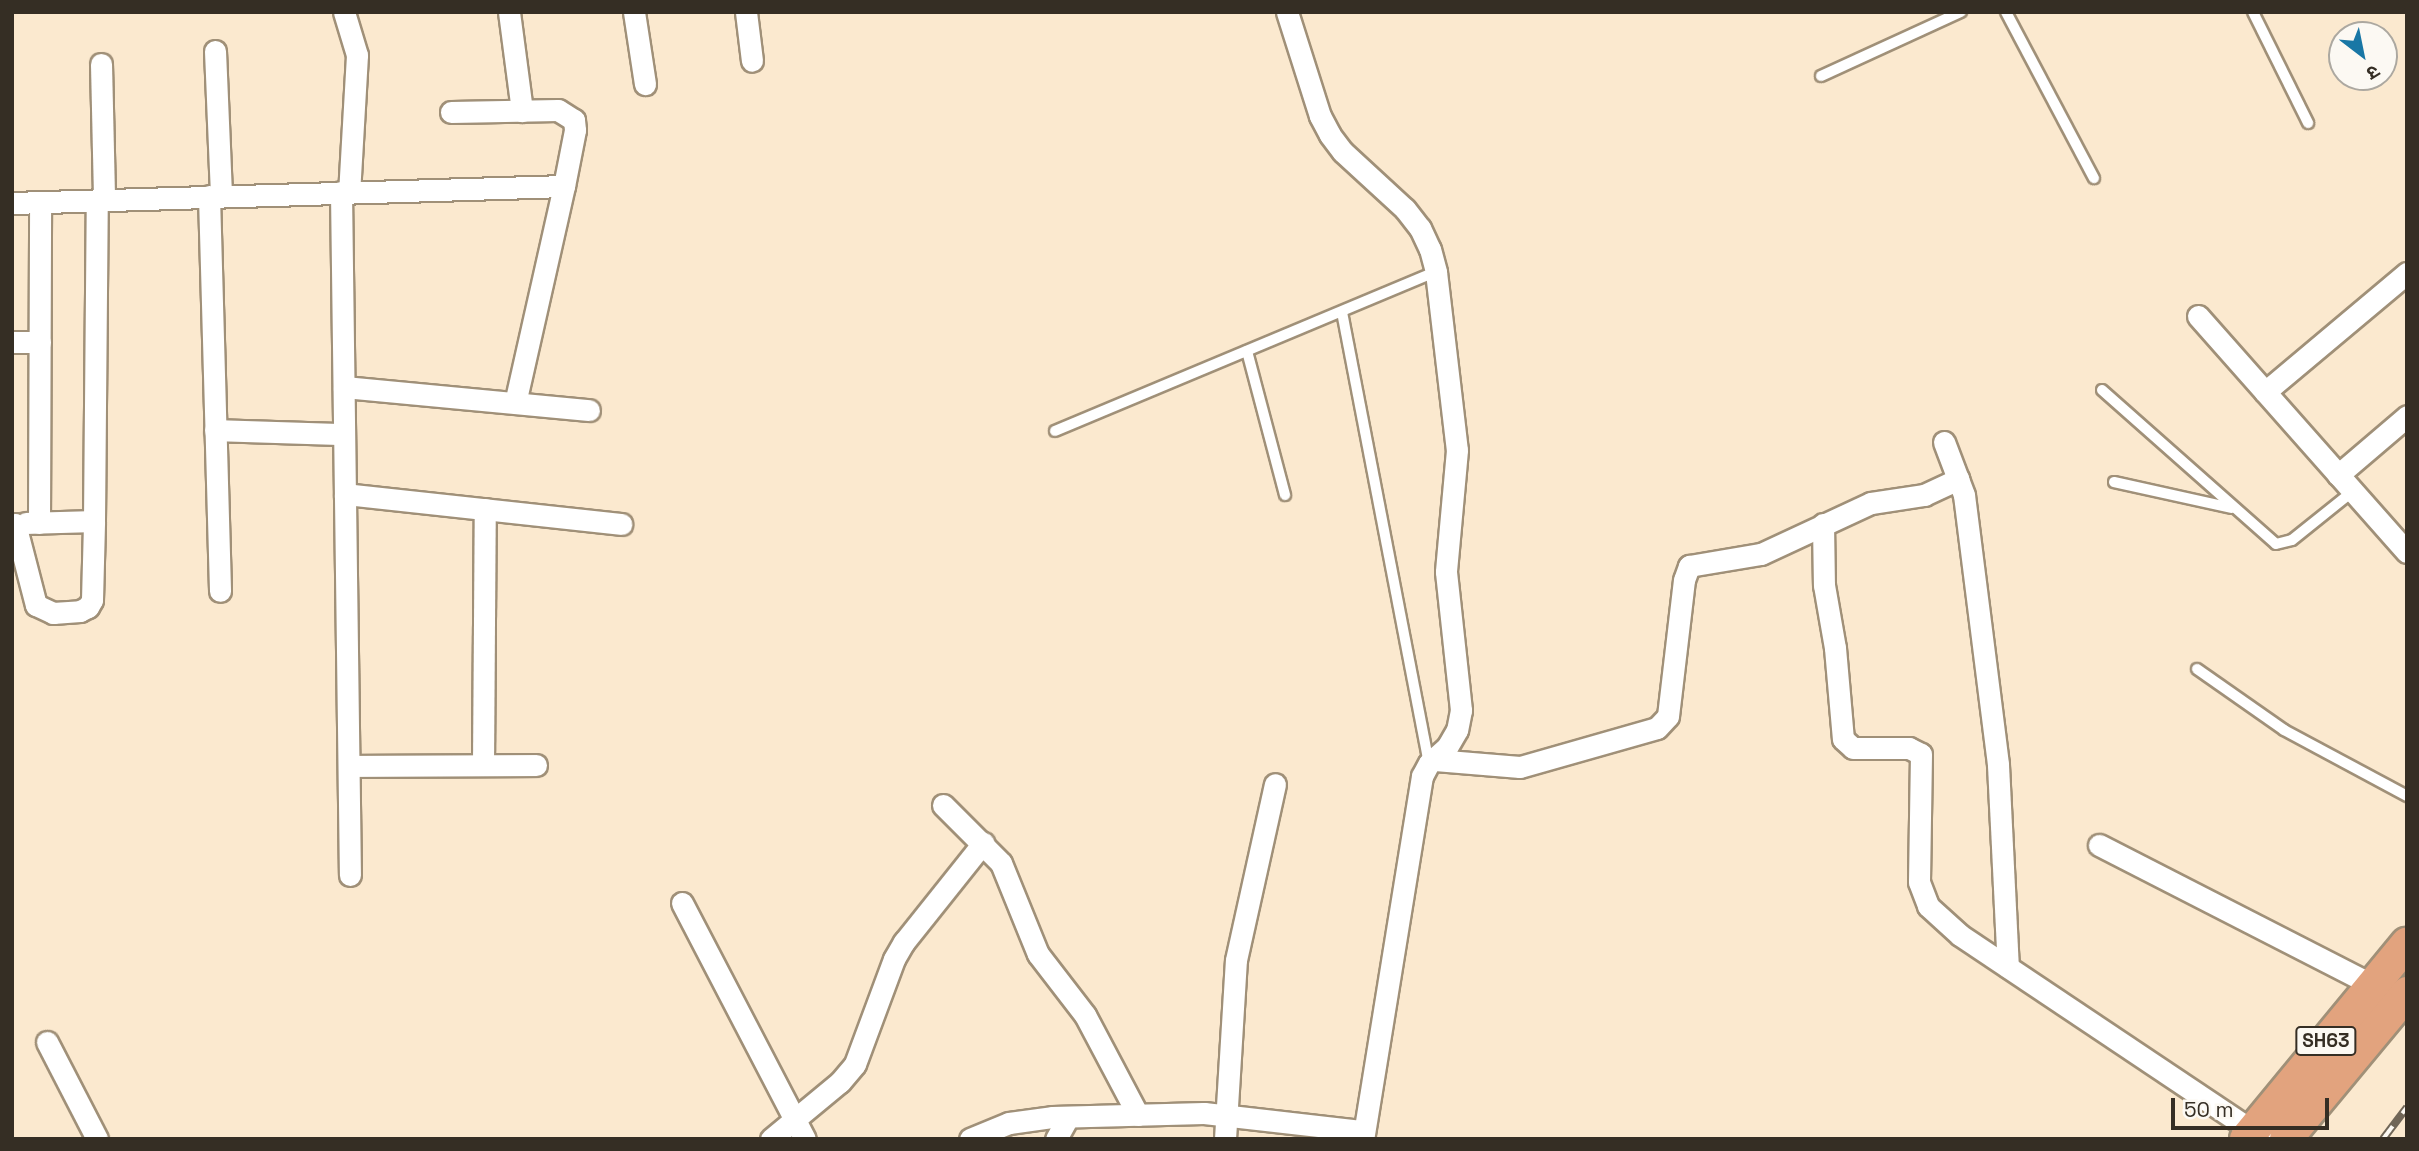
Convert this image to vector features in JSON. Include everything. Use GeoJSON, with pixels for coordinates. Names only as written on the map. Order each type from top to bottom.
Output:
{"type":"FeatureCollection","features":[{"type":"Feature","properties":{"kind":"main road","name":"SH63"},"geometry":{"type":"LineString","coordinates":[[2254,1136],[2407,944]]}},
{"type":"Feature","properties":{"kind":"main road","name":"SH63"},"geometry":{"type":"LineString","coordinates":[[2286,1139],[2407,993]]}},
{"type":"Feature","properties":{"kind":"street"},"geometry":{"type":"LineString","coordinates":[[344,12],[357,55],[345,192],[344,434],[350,875]]}},
{"type":"Feature","properties":{"kind":"street"},"geometry":{"type":"LineString","coordinates":[[509,12],[522,111]]}},
{"type":"Feature","properties":{"kind":"street"},"geometry":{"type":"LineString","coordinates":[[634,12],[645,84]]}},
{"type":"Feature","properties":{"kind":"street"},"geometry":{"type":"LineString","coordinates":[[746,12],[752,61]]}},
{"type":"Feature","properties":{"kind":"street"},"geometry":{"type":"LineString","coordinates":[[970,1139],[1009,1123],[1068,1117],[1138,1115],[1227,1115],[1363,1135],[1420,790],[1432,762],[1447,747],[1457,730],[1461,710],[1446,572],[1457,450],[1436,272],[1420,228],[1405,209],[1343,152],[1330,135],[1320,116],[1287,12]]}},
{"type":"Feature","properties":{"kind":"street"},"geometry":{"type":"LineString","coordinates":[[215,51],[215,430],[220,591]]}},
{"type":"Feature","properties":{"kind":"street"},"geometry":{"type":"LineString","coordinates":[[94,521],[14,524],[36,606],[53,613],[80,611],[88,607],[92,600],[94,521],[101,200],[101,64]]}},
{"type":"Feature","properties":{"kind":"street"},"geometry":{"type":"LineString","coordinates":[[451,112],[558,110],[574,120],[575,130],[564,187],[514,403]]}},
{"type":"Feature","properties":{"kind":"street"},"geometry":{"type":"LineString","coordinates":[[12,203],[564,187]]}},
{"type":"Feature","properties":{"kind":"street"},"geometry":{"type":"LineString","coordinates":[[39,523],[40,202]]}},
{"type":"Feature","properties":{"kind":"street"},"geometry":{"type":"LineString","coordinates":[[2265,392],[2407,273]]}},
{"type":"Feature","properties":{"kind":"street"},"geometry":{"type":"LineString","coordinates":[[2198,316],[2407,552]]}},
{"type":"Feature","properties":{"kind":"street"},"geometry":{"type":"LineString","coordinates":[[12,342],[40,342]]}},
{"type":"Feature","properties":{"kind":"street"},"geometry":{"type":"LineString","coordinates":[[344,387],[589,410]]}},
{"type":"Feature","properties":{"kind":"street"},"geometry":{"type":"LineString","coordinates":[[2337,475],[2407,416]]}},
{"type":"Feature","properties":{"kind":"street"},"geometry":{"type":"LineString","coordinates":[[215,430],[344,434]]}},
{"type":"Feature","properties":{"kind":"street"},"geometry":{"type":"LineString","coordinates":[[1944,442],[1959,479],[1998,765],[2008,967]]}},
{"type":"Feature","properties":{"kind":"street"},"geometry":{"type":"LineString","coordinates":[[1432,762],[1520,767],[1657,728],[1668,716],[1684,580],[1689,566],[1760,554],[1871,503],[1924,495],[1959,479]]}},
{"type":"Feature","properties":{"kind":"street"},"geometry":{"type":"LineString","coordinates":[[345,494],[621,524]]}},
{"type":"Feature","properties":{"kind":"street"},"geometry":{"type":"LineString","coordinates":[[483,765],[485,509]]}},
{"type":"Feature","properties":{"kind":"street"},"geometry":{"type":"LineString","coordinates":[[1823,524],[1824,585],[1835,648],[1843,739],[1853,748],[1909,748],[1921,754],[1919,883],[1928,906],[1948,925],[2254,1136]]}},
{"type":"Feature","properties":{"kind":"street"},"geometry":{"type":"LineString","coordinates":[[349,766],[536,765]]}},
{"type":"Feature","properties":{"kind":"street"},"geometry":{"type":"LineString","coordinates":[[1225,1139],[1236,960],[1275,784]]}},
{"type":"Feature","properties":{"kind":"street"},"geometry":{"type":"LineString","coordinates":[[943,805],[1001,863],[1038,954],[1085,1015],[1138,1115]]}},
{"type":"Feature","properties":{"kind":"street"},"geometry":{"type":"LineString","coordinates":[[771,1139],[840,1082],[855,1064],[894,959],[983,843]]}},
{"type":"Feature","properties":{"kind":"street"},"geometry":{"type":"LineString","coordinates":[[2099,845],[2372,985]]}},
{"type":"Feature","properties":{"kind":"street"},"geometry":{"type":"LineString","coordinates":[[682,903],[806,1139]]}},
{"type":"Feature","properties":{"kind":"street"},"geometry":{"type":"LineString","coordinates":[[47,1042],[97,1139]]}},
{"type":"Feature","properties":{"kind":"street"},"geometry":{"type":"LineString","coordinates":[[1056,1139],[1068,1117]]}},
{"type":"Feature","properties":{"kind":"lane"},"geometry":{"type":"LineString","coordinates":[[1821,76],[1961,12]]}},
{"type":"Feature","properties":{"kind":"lane"},"geometry":{"type":"LineString","coordinates":[[2006,12],[2094,178]]}},
{"type":"Feature","properties":{"kind":"lane"},"geometry":{"type":"LineString","coordinates":[[2253,12],[2308,122]]}},
{"type":"Feature","properties":{"kind":"lane"},"geometry":{"type":"LineString","coordinates":[[1055,431],[1436,272]]}},
{"type":"Feature","properties":{"kind":"lane"},"geometry":{"type":"LineString","coordinates":[[1342,312],[1432,762]]}},
{"type":"Feature","properties":{"kind":"lane"},"geometry":{"type":"LineString","coordinates":[[1247,351],[1285,495]]}},
{"type":"Feature","properties":{"kind":"lane"},"geometry":{"type":"LineString","coordinates":[[2102,390],[2276,544],[2284,543],[2352,492]]}},
{"type":"Feature","properties":{"kind":"lane"},"geometry":{"type":"LineString","coordinates":[[2114,482],[2234,509]]}},
{"type":"Feature","properties":{"kind":"lane"},"geometry":{"type":"LineString","coordinates":[[2197,668],[2284,730],[2407,796]]}},
{"type":"Feature","properties":{"kind":"railway"},"geometry":{"type":"LineString","coordinates":[[2383,1139],[2407,1107]]}}]}
